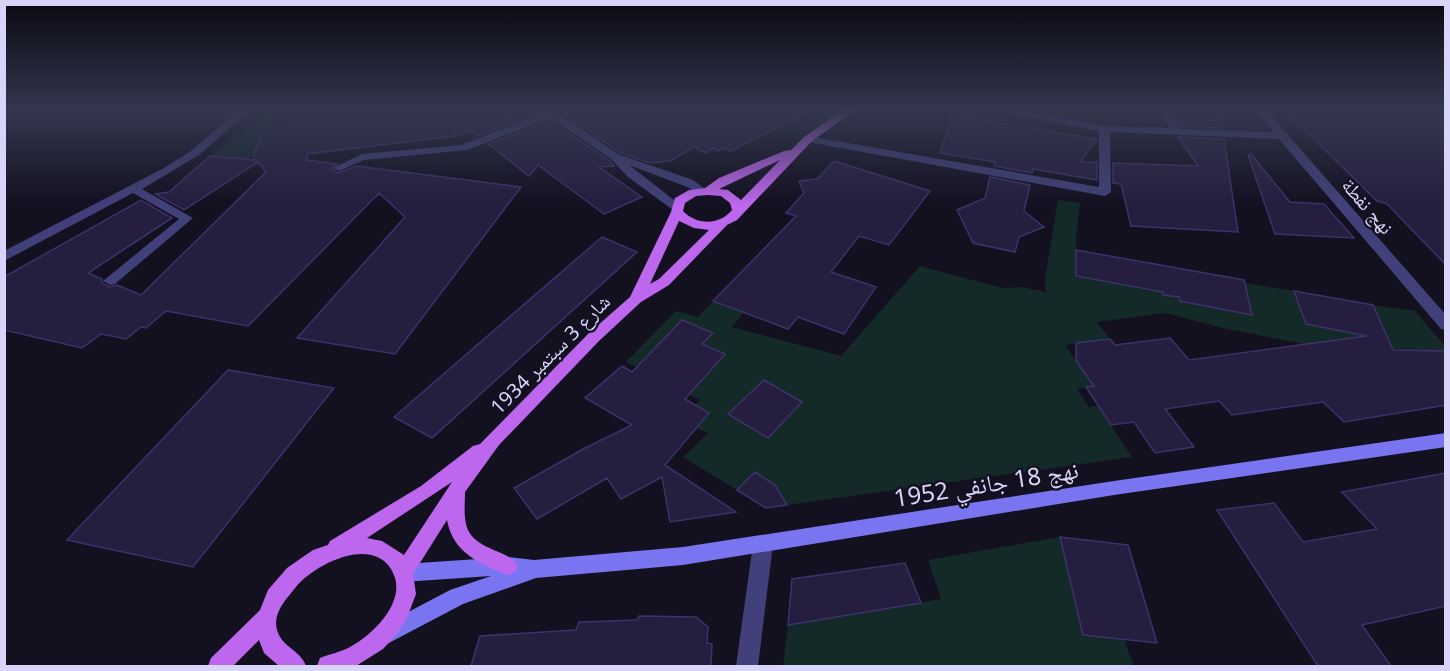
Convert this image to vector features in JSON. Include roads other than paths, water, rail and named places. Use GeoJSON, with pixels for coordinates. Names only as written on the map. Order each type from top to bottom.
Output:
{"type":"FeatureCollection","features":[{"type":"Feature","properties":{"kind":"main road"},"geometry":{"type":"LineString","coordinates":[[636,299],[664,282],[722,224],[730,220],[804,142]]}},
{"type":"Feature","properties":{"kind":"main road"},"geometry":{"type":"LineString","coordinates":[[636,299],[685,196],[705,191],[798,148]]}},
{"type":"Feature","properties":{"kind":"main road"},"geometry":{"type":"LineString","coordinates":[[705,191],[731,196],[738,205],[738,210]]}},
{"type":"Feature","properties":{"kind":"main road"},"geometry":{"type":"LineString","coordinates":[[677,209],[686,221],[694,224],[722,224]]}},
{"type":"Feature","properties":{"kind":"main road","name":"شارع 3 سبتمبر 1934"},"geometry":{"type":"LineString","coordinates":[[493,440],[594,337],[636,299]]}},
{"type":"Feature","properties":{"kind":"main road"},"geometry":{"type":"LineString","coordinates":[[404,573],[456,490],[493,440]]}},
{"type":"Feature","properties":{"kind":"main road"},"geometry":{"type":"LineString","coordinates":[[295,666],[280,659],[270,647],[266,633],[267,617],[273,600],[283,584],[314,559],[331,551],[427,491],[493,440]]}},
{"type":"Feature","properties":{"kind":"main road","name":"نهج 18 جانفي 1952"},"geometry":{"type":"LineString","coordinates":[[534,569],[683,556],[1114,488],[1446,440]]}},
{"type":"Feature","properties":{"kind":"main road"},"geometry":{"type":"LineString","coordinates":[[456,490],[454,514],[460,537],[474,552],[508,566]]}},
{"type":"Feature","properties":{"kind":"main road"},"geometry":{"type":"LineString","coordinates":[[331,551],[350,547],[369,547],[384,552],[396,561],[404,573],[406,588],[403,604],[395,621],[382,637]]}},
{"type":"Feature","properties":{"kind":"main road"},"geometry":{"type":"LineString","coordinates":[[404,573],[508,566],[534,569]]}},
{"type":"Feature","properties":{"kind":"main road"},"geometry":{"type":"LineString","coordinates":[[331,666],[351,659],[382,637],[457,597],[534,569]]}},
{"type":"Feature","properties":{"kind":"main road"},"geometry":{"type":"LineString","coordinates":[[219,666],[267,617]]}},
{"type":"Feature","properties":{"kind":"street"},"geometry":{"type":"LineString","coordinates":[[4,257],[134,189],[195,153],[207,142]]}},
{"type":"Feature","properties":{"kind":"street"},"geometry":{"type":"LineString","coordinates":[[339,168],[362,158],[463,148],[477,142]]}},
{"type":"Feature","properties":{"kind":"street"},"geometry":{"type":"LineString","coordinates":[[594,142],[614,156],[632,175],[677,209]]}},
{"type":"Feature","properties":{"kind":"street"},"geometry":{"type":"LineString","coordinates":[[827,142],[1105,192],[1104,142]]}},
{"type":"Feature","properties":{"kind":"street","name":"نهج نفطة"},"geometry":{"type":"LineString","coordinates":[[1287,142],[1446,325]]}},
{"type":"Feature","properties":{"kind":"street"},"geometry":{"type":"LineString","coordinates":[[614,156],[705,191]]}},
{"type":"Feature","properties":{"kind":"street"},"geometry":{"type":"LineString","coordinates":[[110,281],[187,218],[134,189]]}},
{"type":"Feature","properties":{"kind":"street"},"geometry":{"type":"LineString","coordinates":[[747,666],[763,544]]}}]}
